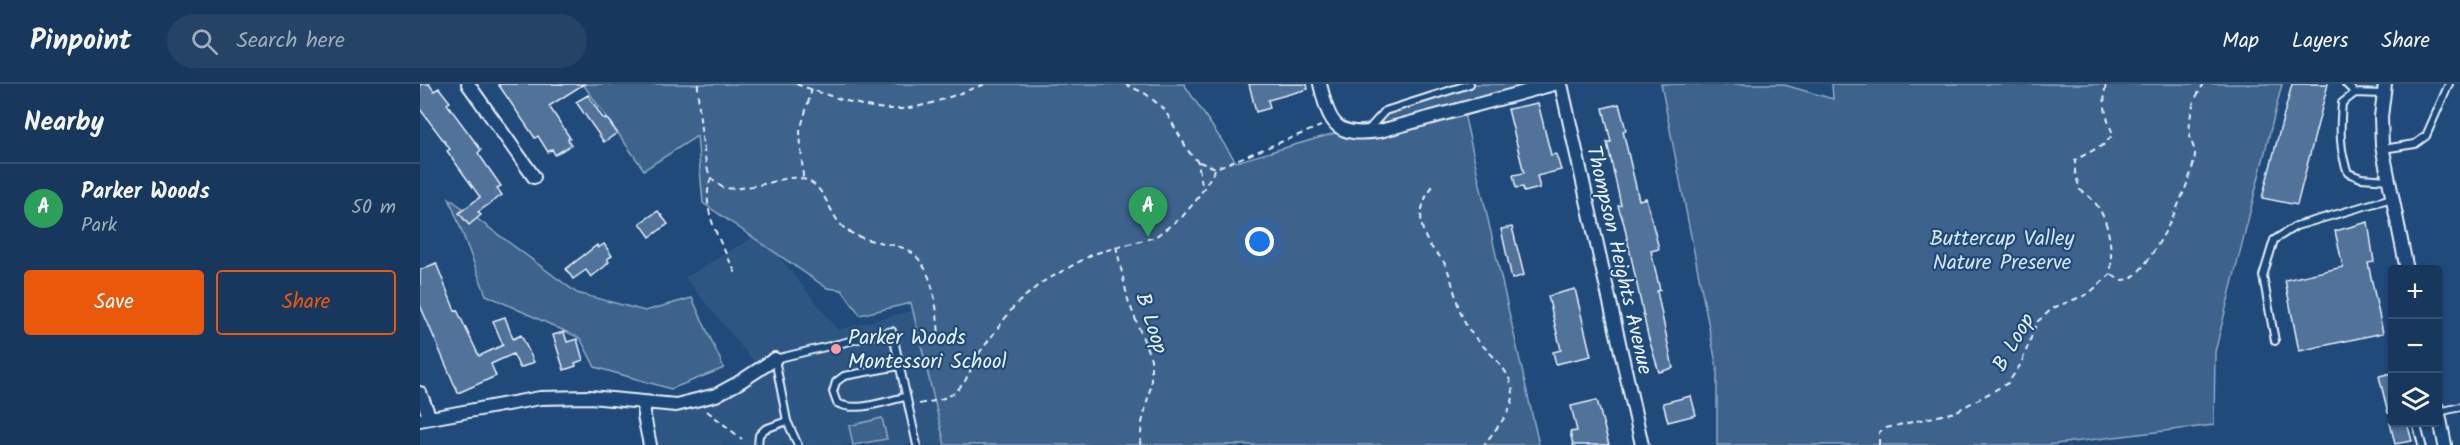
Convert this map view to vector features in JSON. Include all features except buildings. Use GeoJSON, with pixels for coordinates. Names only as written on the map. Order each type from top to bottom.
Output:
{"type":"FeatureCollection","features":[{"type":"Feature","properties":{"kind":"street"},"geometry":{"type":"LineString","coordinates":[[468,84],[534,177]]}},
{"type":"Feature","properties":{"kind":"street"},"geometry":{"type":"LineString","coordinates":[[1320,84],[1328,124],[1347,132],[1365,133],[1380,131],[1554,84]]}},
{"type":"Feature","properties":{"kind":"street","name":"Thompson Heights Avenue"},"geometry":{"type":"LineString","coordinates":[[1561,84],[1642,445]]}},
{"type":"Feature","properties":{"kind":"street"},"geometry":{"type":"LineString","coordinates":[[2385,89],[2381,117],[2382,149],[2406,265]]}},
{"type":"Feature","properties":{"kind":"street"},"geometry":{"type":"LineString","coordinates":[[420,393],[425,419],[540,398],[590,397],[676,405],[716,395],[738,384],[775,359]]}},
{"type":"Feature","properties":{"kind":"street"},"geometry":{"type":"LineString","coordinates":[[644,403],[644,416],[650,445]]}},
{"type":"Feature","properties":{"kind":"street"},"geometry":{"type":"LineString","coordinates":[[2441,427],[2445,445]]}},
{"type":"Feature","properties":{"kind":"lane"},"geometry":{"type":"LineString","coordinates":[[1365,133],[1385,111],[1470,84]]}},
{"type":"Feature","properties":{"kind":"lane"},"geometry":{"type":"LineString","coordinates":[[2346,84],[2355,93]]}},
{"type":"Feature","properties":{"kind":"lane"},"geometry":{"type":"LineString","coordinates":[[2382,149],[2415,144],[2426,136],[2449,84]]}},
{"type":"Feature","properties":{"kind":"lane"},"geometry":{"type":"LineString","coordinates":[[2385,89],[2355,93],[2342,103],[2339,138],[2348,173],[2361,178],[2389,180]]}},
{"type":"Feature","properties":{"kind":"lane"},"geometry":{"type":"LineString","coordinates":[[2275,341],[2263,276],[2274,240],[2296,225],[2392,198]]}},
{"type":"Feature","properties":{"kind":"lane"},"geometry":{"type":"LineString","coordinates":[[798,445],[787,421],[775,359],[892,331],[917,445]]}},
{"type":"Feature","properties":{"kind":"lane"},"geometry":{"type":"LineString","coordinates":[[899,366],[844,376],[836,382],[833,392],[837,404],[856,408],[906,397]]}},
{"type":"Feature","properties":{"kind":"lane"},"geometry":{"type":"LineString","coordinates":[[2442,410],[2460,407]]}},
{"type":"Feature","properties":{"kind":"lane"},"geometry":{"type":"LineString","coordinates":[[758,445],[759,435],[765,429],[787,421]]}},
{"type":"Feature","properties":{"kind":"lane"},"geometry":{"type":"LineString","coordinates":[[2417,427],[2422,445]]}},
{"type":"Feature","properties":{"kind":"path"},"geometry":{"type":"LineString","coordinates":[[698,84],[705,163],[711,178],[723,188],[803,178],[816,186],[844,228],[864,238],[905,248],[919,260],[930,280],[937,307],[939,336]]}},
{"type":"Feature","properties":{"kind":"path"},"geometry":{"type":"LineString","coordinates":[[796,84],[875,108],[896,110],[916,107],[986,84]]}},
{"type":"Feature","properties":{"kind":"path"},"geometry":{"type":"LineString","coordinates":[[1125,84],[1146,94],[1164,109],[1189,152],[1198,162],[1216,168]]}},
{"type":"Feature","properties":{"kind":"path"},"geometry":{"type":"LineString","coordinates":[[2106,84],[2103,96],[2113,134],[2105,144],[2075,160],[2074,172],[2080,189],[2093,197],[2104,218],[2111,254],[2111,274],[2120,280],[2131,279],[2159,244],[2187,188],[2195,153],[2189,123],[2204,84]]}},
{"type":"Feature","properties":{"kind":"path"},"geometry":{"type":"LineString","coordinates":[[803,178],[800,132],[812,89]]}},
{"type":"Feature","properties":{"kind":"path"},"geometry":{"type":"LineString","coordinates":[[918,404],[939,400],[955,393],[980,352],[1015,305],[1041,283],[1093,254],[1155,237],[1166,230],[1182,217],[1203,190],[1216,168],[1328,124]]}},
{"type":"Feature","properties":{"kind":"path"},"geometry":{"type":"LineString","coordinates":[[1198,162],[1203,190]]}},
{"type":"Feature","properties":{"kind":"path"},"geometry":{"type":"LineString","coordinates":[[711,178],[708,188],[708,206],[736,274]]}},
{"type":"Feature","properties":{"kind":"path"},"geometry":{"type":"LineString","coordinates":[[1433,186],[1426,195],[1420,212],[1422,228],[1430,247],[1445,263],[1465,324],[1491,352],[1508,376],[1513,394],[1509,408],[1484,445]]}},
{"type":"Feature","properties":{"kind":"path","name":"B Loop"},"geometry":{"type":"LineString","coordinates":[[1116,246],[1128,300],[1151,359],[1151,385],[1142,423],[1140,445]]}},
{"type":"Feature","properties":{"kind":"path","name":"B Loop"},"geometry":{"type":"LineString","coordinates":[[1879,445],[1879,432],[1886,428],[1955,412],[2008,383],[2021,364],[2037,322],[2053,308],[2088,294],[2111,274]]}},
{"type":"Feature","properties":{"kind":"path"},"geometry":{"type":"LineString","coordinates":[[705,410],[742,439]]}},
{"type":"Feature","properties":{"kind":"shaded area","name":"Parker Woods Montessori School"},"geometry":{"type":"Polygon","coordinates":[[[760,233],[838,330],[918,309],[948,445],[650,445],[644,403],[716,395],[759,368],[685,278],[760,233]]]}},
{"type":"Feature","properties":{"kind":"green space"},"geometry":{"type":"Polygon","coordinates":[[[583,84],[1184,84],[1236,162],[1373,122],[1385,111],[1470,84],[1554,84],[1463,109],[1539,445],[945,445],[911,303],[860,315],[842,290],[827,288],[703,203],[697,136],[644,170],[583,84]]]}},
{"type":"Feature","properties":{"kind":"green space","name":"Buttercup Valley Nature Preserve"},"geometry":{"type":"Polygon","coordinates":[[[1661,84],[1781,84],[1833,99],[1832,84],[2282,84],[2215,352],[2214,425],[2047,445],[1717,445],[1717,368],[1661,84]]]}},
{"type":"Feature","properties":{"kind":"green space"},"geometry":{"type":"Polygon","coordinates":[[[449,198],[577,293],[645,311],[692,298],[724,368],[671,389],[595,367],[580,338],[486,295],[449,198]]]}},
{"type":"Feature","properties":{"kind":"green space"},"geometry":{"type":"Polygon","coordinates":[[[882,418],[887,439],[853,445],[849,426],[882,418]]]}},
{"type":"Feature","properties":{"kind":"place","name":"Parker Woods"},"geometry":{"type":"Point","coordinates":[1148,237]}},
{"type":"Feature","properties":{"kind":"place","name":"Parker Woods Montessori School"},"geometry":{"type":"Point","coordinates":[836,349]}}]}
